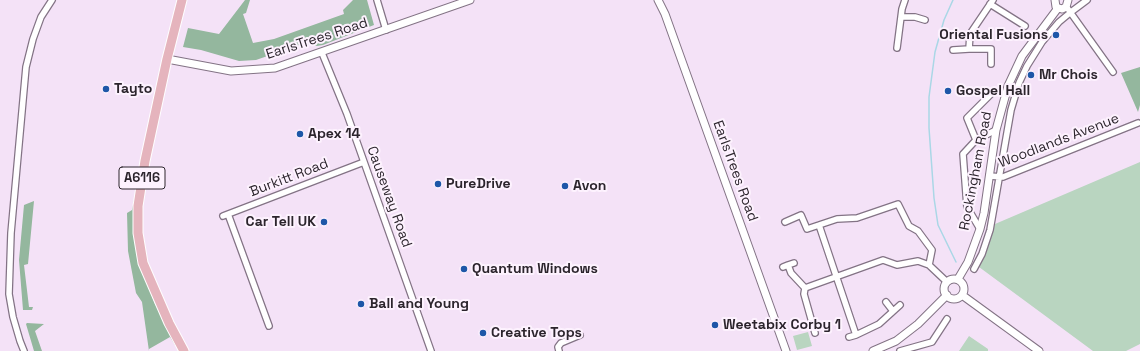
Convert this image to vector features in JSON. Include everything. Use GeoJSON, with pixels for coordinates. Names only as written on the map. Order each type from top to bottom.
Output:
{"type":"FeatureCollection","features":[{"type":"Feature","properties":{"kind":"main road","name":"A6116"},"geometry":{"type":"LineString","coordinates":[[182,0],[167,59],[145,161],[138,206],[138,233],[142,263],[169,323],[184,351]]}},
{"type":"Feature","properties":{"kind":"street"},"geometry":{"type":"LineString","coordinates":[[24,351],[13,317],[10,294],[11,233],[26,67],[33,39],[42,17],[52,0]]}},
{"type":"Feature","properties":{"kind":"street"},"geometry":{"type":"LineString","coordinates":[[377,0],[386,30]]}},
{"type":"Feature","properties":{"kind":"street","name":"EarlsTrees Road"},"geometry":{"type":"LineString","coordinates":[[167,59],[231,71],[275,68],[322,53],[470,0]]}},
{"type":"Feature","properties":{"kind":"street","name":"EarlsTrees Road"},"geometry":{"type":"LineString","coordinates":[[658,0],[786,351]]}},
{"type":"Feature","properties":{"kind":"street"},"geometry":{"type":"LineString","coordinates":[[898,48],[902,9],[905,0]]}},
{"type":"Feature","properties":{"kind":"street"},"geometry":{"type":"LineString","coordinates":[[1054,0],[1055,5],[1062,9],[1087,0]]}},
{"type":"Feature","properties":{"kind":"street"},"geometry":{"type":"LineString","coordinates":[[969,49],[970,34],[991,2],[1025,26]]}},
{"type":"Feature","properties":{"kind":"street"},"geometry":{"type":"LineString","coordinates":[[974,269],[982,254],[990,230],[1000,178],[1007,129],[1015,95],[1027,66],[1034,54],[1055,27],[1068,6]]}},
{"type":"Feature","properties":{"kind":"street"},"geometry":{"type":"LineString","coordinates":[[1068,6],[1113,72]]}},
{"type":"Feature","properties":{"kind":"street","name":"Rockingham Road"},"geometry":{"type":"LineString","coordinates":[[958,280],[968,262],[980,229],[996,130],[1008,86],[1022,56],[1058,8]]}},
{"type":"Feature","properties":{"kind":"street"},"geometry":{"type":"LineString","coordinates":[[901,17],[915,17],[925,20]]}},
{"type":"Feature","properties":{"kind":"street"},"geometry":{"type":"LineString","coordinates":[[953,50],[991,49],[991,64]]}},
{"type":"Feature","properties":{"kind":"street"},"geometry":{"type":"LineString","coordinates":[[1027,49],[1034,54]]}},
{"type":"Feature","properties":{"kind":"street","name":"Causeway Road"},"geometry":{"type":"LineString","coordinates":[[322,53],[347,114],[431,351]]}},
{"type":"Feature","properties":{"kind":"street"},"geometry":{"type":"LineString","coordinates":[[976,140],[967,118],[991,94]]}},
{"type":"Feature","properties":{"kind":"street","name":"Woodlands Avenue"},"geometry":{"type":"LineString","coordinates":[[989,176],[1000,178],[1006,176],[1138,123]]}},
{"type":"Feature","properties":{"kind":"street"},"geometry":{"type":"LineString","coordinates":[[980,229],[966,207],[962,154],[976,140],[996,130]]}},
{"type":"Feature","properties":{"kind":"street","name":"Burkitt Road"},"geometry":{"type":"LineString","coordinates":[[269,326],[226,215],[364,162]]}},
{"type":"Feature","properties":{"kind":"street"},"geometry":{"type":"LineString","coordinates":[[785,222],[801,215],[807,229],[837,219],[857,218],[898,204],[909,226],[918,231],[932,250],[929,265]]}},
{"type":"Feature","properties":{"kind":"street"},"geometry":{"type":"LineString","coordinates":[[819,225],[856,335]]}},
{"type":"Feature","properties":{"kind":"street"},"geometry":{"type":"LineString","coordinates":[[805,288],[883,260],[897,264],[918,261],[929,265],[948,282]]}},
{"type":"Feature","properties":{"kind":"street"},"geometry":{"type":"LineString","coordinates":[[788,265],[791,273],[805,288]]}},
{"type":"Feature","properties":{"kind":"street"},"geometry":{"type":"LineString","coordinates":[[954,279],[963,284],[964,287],[960,297],[953,298],[947,295],[945,288],[948,282],[954,279]]}},
{"type":"Feature","properties":{"kind":"street"},"geometry":{"type":"LineString","coordinates":[[805,288],[804,294],[815,333]]}},
{"type":"Feature","properties":{"kind":"street"},"geometry":{"type":"LineString","coordinates":[[962,294],[1035,350]]}},
{"type":"Feature","properties":{"kind":"street"},"geometry":{"type":"LineString","coordinates":[[873,351],[896,341],[918,324],[947,295]]}},
{"type":"Feature","properties":{"kind":"street"},"geometry":{"type":"LineString","coordinates":[[886,302],[893,311]]}},
{"type":"Feature","properties":{"kind":"street"},"geometry":{"type":"LineString","coordinates":[[849,337],[878,324],[900,305]]}},
{"type":"Feature","properties":{"kind":"street"},"geometry":{"type":"LineString","coordinates":[[900,351],[932,342],[947,319]]}},
{"type":"Feature","properties":{"kind":"street"},"geometry":{"type":"LineString","coordinates":[[560,351],[558,347],[561,343],[580,335]]}},
{"type":"Feature","properties":{"kind":"green space"},"geometry":{"type":"Polygon","coordinates":[[[245,0],[250,0],[246,13],[243,14],[253,43],[274,39],[344,14],[343,10],[353,0],[367,0],[374,25],[323,45],[317,46],[302,44],[256,60],[239,61],[201,50],[183,47],[188,28],[219,34],[245,0]]]}},
{"type":"Feature","properties":{"kind":"green space"},"geometry":{"type":"Polygon","coordinates":[[[1140,67],[1140,105],[1138,112],[1121,73],[1140,67]]]}},
{"type":"Feature","properties":{"kind":"green space"},"geometry":{"type":"Polygon","coordinates":[[[144,150],[139,187],[142,271],[155,304],[176,344],[175,345],[170,337],[149,349],[149,351],[142,302],[136,293],[128,251],[127,213],[132,210],[144,150]]]}},
{"type":"Feature","properties":{"kind":"green space"},"geometry":{"type":"Polygon","coordinates":[[[1140,162],[1140,344],[1126,351],[1093,351],[979,267],[995,224],[1140,162]]]}},
{"type":"Feature","properties":{"kind":"green space"},"geometry":{"type":"Polygon","coordinates":[[[34,201],[28,264],[24,265],[29,307],[33,307],[32,310],[23,310],[19,260],[24,205],[34,201]]]}},
{"type":"Feature","properties":{"kind":"green space"},"geometry":{"type":"Polygon","coordinates":[[[26,324],[44,324],[35,331],[42,351],[34,351],[26,324]]]}},
{"type":"Feature","properties":{"kind":"green space"},"geometry":{"type":"Polygon","coordinates":[[[808,332],[812,346],[797,350],[793,336],[808,332]]]}},
{"type":"Feature","properties":{"kind":"green space"},"geometry":{"type":"Polygon","coordinates":[[[969,336],[988,349],[988,351],[959,351],[969,336]]]}},
{"type":"Feature","properties":{"kind":"waterway"},"geometry":{"type":"LineString","coordinates":[[953,0],[944,20],[935,52],[929,97],[929,128],[934,198],[938,225],[956,262]]}},
{"type":"Feature","properties":{"kind":"place","name":"Oriental Fusions"},"geometry":{"type":"Point","coordinates":[1056,35]}},
{"type":"Feature","properties":{"kind":"place","name":"Mr Chois"},"geometry":{"type":"Point","coordinates":[1031,75]}},
{"type":"Feature","properties":{"kind":"place","name":"Tayto"},"geometry":{"type":"Point","coordinates":[106,89]}},
{"type":"Feature","properties":{"kind":"place","name":"Gospel Hall"},"geometry":{"type":"Point","coordinates":[948,91]}},
{"type":"Feature","properties":{"kind":"place","name":"Apex 14"},"geometry":{"type":"Point","coordinates":[300,134]}},
{"type":"Feature","properties":{"kind":"place","name":"PureDrive"},"geometry":{"type":"Point","coordinates":[438,184]}},
{"type":"Feature","properties":{"kind":"place","name":"Avon"},"geometry":{"type":"Point","coordinates":[565,186]}},
{"type":"Feature","properties":{"kind":"place","name":"Car Tell UK"},"geometry":{"type":"Point","coordinates":[324,222]}},
{"type":"Feature","properties":{"kind":"place","name":"Quantum Windows"},"geometry":{"type":"Point","coordinates":[464,269]}},
{"type":"Feature","properties":{"kind":"place","name":"Ball and Young"},"geometry":{"type":"Point","coordinates":[361,304]}},
{"type":"Feature","properties":{"kind":"place","name":"Weetabix Corby 1"},"geometry":{"type":"Point","coordinates":[715,325]}},
{"type":"Feature","properties":{"kind":"place","name":"Creative Tops"},"geometry":{"type":"Point","coordinates":[483,333]}}]}
